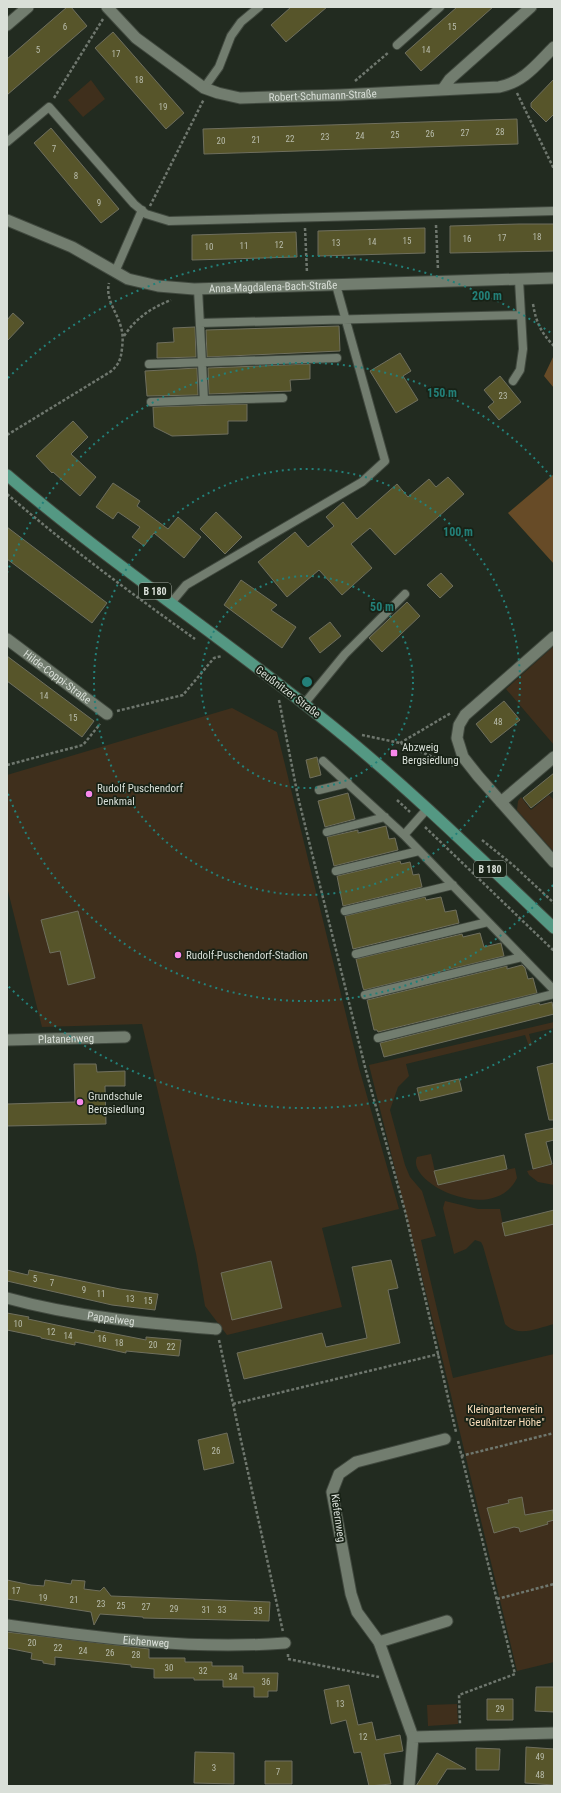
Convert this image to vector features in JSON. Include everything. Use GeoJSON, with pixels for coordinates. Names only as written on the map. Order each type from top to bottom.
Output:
{"type":"FeatureCollection","features":[{"type":"Feature","properties":{"kind":"main road","name":"Geußnitzer Straße"},"geometry":{"type":"LineString","coordinates":[[7,475],[49,510],[304,704],[354,744],[554,928]]}},
{"type":"Feature","properties":{"kind":"street"},"geometry":{"type":"LineString","coordinates":[[7,25],[28,7]]}},
{"type":"Feature","properties":{"kind":"street","name":"Robert-Schumann-Straße"},"geometry":{"type":"LineString","coordinates":[[109,8],[136,38],[206,89],[240,98],[340,95],[499,87],[512,84],[525,76],[554,47]]}},
{"type":"Feature","properties":{"kind":"street"},"geometry":{"type":"LineString","coordinates":[[443,90],[450,79],[525,9]]}},
{"type":"Feature","properties":{"kind":"street","name":"Anna-Magdalena-Bach-Straße"},"geometry":{"type":"LineString","coordinates":[[7,220],[72,247],[128,279],[158,286],[198,289],[554,278]]}},
{"type":"Feature","properties":{"kind":"street"},"geometry":{"type":"LineString","coordinates":[[554,637],[465,715],[459,725],[457,738],[463,757],[554,862]]}},
{"type":"Feature","properties":{"kind":"street","name":"Hilde-Coppi-Straße"},"geometry":{"type":"LineString","coordinates":[[7,639],[107,714]]}},
{"type":"Feature","properties":{"kind":"street"},"geometry":{"type":"LineString","coordinates":[[501,802],[554,757]]}},
{"type":"Feature","properties":{"kind":"street","name":"Platanenweg"},"geometry":{"type":"LineString","coordinates":[[7,1040],[125,1037]]}},
{"type":"Feature","properties":{"kind":"street","name":"Pappelweg"},"geometry":{"type":"LineString","coordinates":[[7,1298],[34,1306],[127,1322],[216,1329]]}},
{"type":"Feature","properties":{"kind":"street","name":"Kiefernweg"},"geometry":{"type":"LineString","coordinates":[[409,1786],[413,1737],[394,1680],[379,1642],[357,1612],[351,1594],[332,1492],[339,1474],[356,1462],[445,1439]]}},
{"type":"Feature","properties":{"kind":"street"},"geometry":{"type":"LineString","coordinates":[[379,1642],[446,1622]]}},
{"type":"Feature","properties":{"kind":"street","name":"Eichenweg"},"geometry":{"type":"LineString","coordinates":[[7,1625],[81,1635],[174,1644],[244,1646],[285,1643]]}},
{"type":"Feature","properties":{"kind":"street"},"geometry":{"type":"LineString","coordinates":[[413,1737],[554,1733]]}},
{"type":"Feature","properties":{"kind":"lane"},"geometry":{"type":"LineString","coordinates":[[206,89],[219,68],[231,36],[241,22],[259,7]]}},
{"type":"Feature","properties":{"kind":"lane"},"geometry":{"type":"LineString","coordinates":[[397,45],[440,7]]}},
{"type":"Feature","properties":{"kind":"lane"},"geometry":{"type":"LineString","coordinates":[[7,142],[49,106],[134,204],[144,212],[169,221],[554,211]]}},
{"type":"Feature","properties":{"kind":"lane"},"geometry":{"type":"LineString","coordinates":[[115,272],[144,212]]}},
{"type":"Feature","properties":{"kind":"lane"},"geometry":{"type":"LineString","coordinates":[[513,381],[520,370],[523,348],[519,280]]}},
{"type":"Feature","properties":{"kind":"lane"},"geometry":{"type":"LineString","coordinates":[[171,603],[186,585],[362,482],[385,462],[336,285]]}},
{"type":"Feature","properties":{"kind":"lane"},"geometry":{"type":"LineString","coordinates":[[198,289],[204,400]]}},
{"type":"Feature","properties":{"kind":"lane"},"geometry":{"type":"LineString","coordinates":[[200,323],[521,315]]}},
{"type":"Feature","properties":{"kind":"lane"},"geometry":{"type":"LineString","coordinates":[[149,364],[202,361],[337,358]]}},
{"type":"Feature","properties":{"kind":"lane"},"geometry":{"type":"LineString","coordinates":[[151,402],[283,398]]}},
{"type":"Feature","properties":{"kind":"lane"},"geometry":{"type":"LineString","coordinates":[[304,704],[345,654],[405,594]]}},
{"type":"Feature","properties":{"kind":"lane"},"geometry":{"type":"LineString","coordinates":[[323,760],[404,835],[554,990]]}},
{"type":"Feature","properties":{"kind":"lane"},"geometry":{"type":"LineString","coordinates":[[319,790],[348,783]]}},
{"type":"Feature","properties":{"kind":"lane"},"geometry":{"type":"LineString","coordinates":[[404,835],[426,809]]}},
{"type":"Feature","properties":{"kind":"lane"},"geometry":{"type":"LineString","coordinates":[[326,832],[385,817]]}},
{"type":"Feature","properties":{"kind":"lane"},"geometry":{"type":"LineString","coordinates":[[336,871],[419,851]]}},
{"type":"Feature","properties":{"kind":"lane"},"geometry":{"type":"LineString","coordinates":[[346,911],[452,885]]}},
{"type":"Feature","properties":{"kind":"lane"},"geometry":{"type":"LineString","coordinates":[[356,954],[488,922]]}},
{"type":"Feature","properties":{"kind":"lane"},"geometry":{"type":"LineString","coordinates":[[366,995],[522,957]]}},
{"type":"Feature","properties":{"kind":"lane"},"geometry":{"type":"LineString","coordinates":[[378,1038],[554,994]]}},
{"type":"Feature","properties":{"kind":"path"},"geometry":{"type":"LineString","coordinates":[[49,106],[109,8]]}},
{"type":"Feature","properties":{"kind":"path"},"geometry":{"type":"LineString","coordinates":[[340,95],[397,45]]}},
{"type":"Feature","properties":{"kind":"path"},"geometry":{"type":"LineString","coordinates":[[512,84],[554,169]]}},
{"type":"Feature","properties":{"kind":"path"},"geometry":{"type":"LineString","coordinates":[[144,212],[206,89]]}},
{"type":"Feature","properties":{"kind":"path"},"geometry":{"type":"LineString","coordinates":[[436,214],[438,282]]}},
{"type":"Feature","properties":{"kind":"path"},"geometry":{"type":"LineString","coordinates":[[305,218],[307,286]]}},
{"type":"Feature","properties":{"kind":"path"},"geometry":{"type":"LineString","coordinates":[[7,435],[115,368],[121,358],[123,336],[121,325],[111,304],[108,289],[115,272]]}},
{"type":"Feature","properties":{"kind":"path"},"geometry":{"type":"LineString","coordinates":[[123,336],[135,321],[146,312],[178,299]]}},
{"type":"Feature","properties":{"kind":"path"},"geometry":{"type":"LineString","coordinates":[[532,300],[536,321],[541,331],[554,346]]}},
{"type":"Feature","properties":{"kind":"path"},"geometry":{"type":"LineString","coordinates":[[7,765],[83,745],[107,714],[183,695],[214,658],[221,657],[229,647]]}},
{"type":"Feature","properties":{"kind":"path"},"geometry":{"type":"LineString","coordinates":[[279,698],[302,812],[366,1071],[405,1211],[439,1354],[461,1456],[515,1674],[459,1695],[460,1725],[451,1736]]}},
{"type":"Feature","properties":{"kind":"path"},"geometry":{"type":"LineString","coordinates":[[400,743],[464,706],[473,707]]}},
{"type":"Feature","properties":{"kind":"path"},"geometry":{"type":"LineString","coordinates":[[354,744],[358,734],[400,743],[457,767]]}},
{"type":"Feature","properties":{"kind":"path"},"geometry":{"type":"LineString","coordinates":[[216,1329],[285,1643]]}},
{"type":"Feature","properties":{"kind":"path"},"geometry":{"type":"LineString","coordinates":[[233,1404],[439,1354]]}},
{"type":"Feature","properties":{"kind":"path"},"geometry":{"type":"LineString","coordinates":[[461,1456],[554,1433]]}},
{"type":"Feature","properties":{"kind":"path"},"geometry":{"type":"LineString","coordinates":[[497,1598],[554,1584]]}},
{"type":"Feature","properties":{"kind":"path"},"geometry":{"type":"LineString","coordinates":[[288,1659],[394,1680]]}},
{"type":"Feature","properties":{"kind":"green space"},"geometry":{"type":"Polygon","coordinates":[[[91,80],[105,99],[83,117],[68,100],[91,80]]]}},
{"type":"Feature","properties":{"kind":"green space"},"geometry":{"type":"Polygon","coordinates":[[[554,646],[554,745],[506,689],[554,646]]]}},
{"type":"Feature","properties":{"kind":"green space","name":"Rudolf-Puschendorf-Stadion"},"geometry":{"type":"Polygon","coordinates":[[[232,708],[277,732],[359,1068],[399,1209],[322,1228],[342,1307],[227,1335],[205,1306],[196,1254],[142,1024],[42,1027],[7,887],[7,775],[232,708]]]}},
{"type":"Feature","properties":{"kind":"green space"},"geometry":{"type":"Polygon","coordinates":[[[549,795],[554,800],[554,852],[517,810],[518,801],[521,797],[531,810],[549,795]]]}},
{"type":"Feature","properties":{"kind":"green space","name":"Kleingartenverein \"Geußnitzer Höhe\""},"geometry":{"type":"Polygon","coordinates":[[[554,1022],[554,1028],[529,1034],[532,1045],[529,1046],[525,1035],[406,1064],[409,1076],[398,1087],[390,1110],[405,1165],[410,1177],[422,1191],[436,1236],[421,1240],[453,1378],[554,1354],[554,1662],[517,1671],[440,1349],[369,1065],[554,1022]]]}},
{"type":"Feature","properties":{"kind":"green space"},"geometry":{"type":"Polygon","coordinates":[[[431,1154],[438,1185],[515,1168],[517,1178],[506,1192],[490,1199],[472,1199],[454,1195],[437,1188],[424,1178],[417,1167],[417,1157],[431,1154]]]}},
{"type":"Feature","properties":{"kind":"green space"},"geometry":{"type":"Polygon","coordinates":[[[554,1164],[554,1185],[538,1182],[529,1175],[527,1171],[554,1164]]]}},
{"type":"Feature","properties":{"kind":"green space"},"geometry":{"type":"Polygon","coordinates":[[[445,1201],[478,1209],[500,1209],[505,1236],[554,1224],[554,1324],[528,1331],[522,1331],[510,1328],[505,1324],[481,1242],[475,1240],[466,1249],[454,1254],[443,1208],[445,1201]]]}},
{"type":"Feature","properties":{"kind":"green space"},"geometry":{"type":"Polygon","coordinates":[[[457,1704],[458,1724],[428,1726],[427,1705],[457,1704]]]}},
{"type":"Feature","properties":{"kind":"shaded area"},"geometry":{"type":"Polygon","coordinates":[[[554,355],[554,388],[544,376],[554,355]]]}},
{"type":"Feature","properties":{"kind":"shaded area"},"geometry":{"type":"Polygon","coordinates":[[[554,474],[554,564],[508,513],[554,474]]]}},
{"type":"Feature","properties":{"kind":"building"},"geometry":{"type":"Polygon","coordinates":[[[67,7],[71,7],[87,26],[7,95],[7,59],[67,7]]]}},
{"type":"Feature","properties":{"kind":"building"},"geometry":{"type":"Polygon","coordinates":[[[291,7],[327,7],[286,42],[271,25],[291,7]]]}},
{"type":"Feature","properties":{"kind":"building"},"geometry":{"type":"Polygon","coordinates":[[[457,7],[493,7],[421,71],[405,53],[457,7]]]}},
{"type":"Feature","properties":{"kind":"building"},"geometry":{"type":"Polygon","coordinates":[[[113,32],[184,113],[166,129],[95,48],[113,32]]]}},
{"type":"Feature","properties":{"kind":"building"},"geometry":{"type":"Polygon","coordinates":[[[554,79],[554,114],[546,122],[531,107],[531,103],[554,79]]]}},
{"type":"Feature","properties":{"kind":"building"},"geometry":{"type":"Polygon","coordinates":[[[517,119],[518,144],[204,154],[203,129],[517,119]]]}},
{"type":"Feature","properties":{"kind":"building"},"geometry":{"type":"Polygon","coordinates":[[[51,128],[119,209],[101,223],[34,143],[51,128]]]}},
{"type":"Feature","properties":{"kind":"building"},"geometry":{"type":"Polygon","coordinates":[[[554,224],[554,251],[450,253],[450,226],[554,224]]]}},
{"type":"Feature","properties":{"kind":"building"},"geometry":{"type":"Polygon","coordinates":[[[425,228],[425,253],[318,256],[318,231],[425,228]]]}},
{"type":"Feature","properties":{"kind":"building"},"geometry":{"type":"Polygon","coordinates":[[[296,232],[297,257],[192,260],[192,235],[296,232]]]}},
{"type":"Feature","properties":{"kind":"building"},"geometry":{"type":"Polygon","coordinates":[[[13,313],[24,323],[7,341],[7,320],[13,313]]]}},
{"type":"Feature","properties":{"kind":"building"},"geometry":{"type":"Polygon","coordinates":[[[339,326],[340,351],[207,357],[206,330],[339,326]]]}},
{"type":"Feature","properties":{"kind":"building"},"geometry":{"type":"Polygon","coordinates":[[[195,327],[196,357],[157,358],[157,343],[174,342],[173,328],[195,327]]]}},
{"type":"Feature","properties":{"kind":"building"},"geometry":{"type":"Polygon","coordinates":[[[400,353],[411,371],[403,376],[418,400],[396,413],[370,371],[400,353]]]}},
{"type":"Feature","properties":{"kind":"building"},"geometry":{"type":"Polygon","coordinates":[[[310,364],[310,379],[290,380],[291,391],[209,394],[208,368],[310,364]]]}},
{"type":"Feature","properties":{"kind":"building"},"geometry":{"type":"Polygon","coordinates":[[[197,368],[198,395],[147,396],[145,371],[197,368]]]}},
{"type":"Feature","properties":{"kind":"building"},"geometry":{"type":"Polygon","coordinates":[[[500,376],[521,402],[499,420],[488,407],[494,402],[484,390],[500,376]]]}},
{"type":"Feature","properties":{"kind":"building"},"geometry":{"type":"Polygon","coordinates":[[[247,404],[247,421],[228,421],[228,434],[172,436],[154,427],[153,407],[247,404]]]}},
{"type":"Feature","properties":{"kind":"building"},"geometry":{"type":"Polygon","coordinates":[[[73,421],[88,437],[71,454],[96,477],[80,496],[53,472],[52,473],[36,456],[73,421]]]}},
{"type":"Feature","properties":{"kind":"building"},"geometry":{"type":"Polygon","coordinates":[[[448,477],[464,494],[395,555],[370,528],[351,544],[372,568],[342,595],[319,570],[287,597],[258,562],[295,532],[308,547],[334,526],[326,517],[343,502],[357,519],[397,484],[408,497],[429,479],[436,487],[448,477]]]}},
{"type":"Feature","properties":{"kind":"building"},"geometry":{"type":"Polygon","coordinates":[[[113,483],[140,501],[137,506],[168,529],[178,517],[201,537],[184,558],[154,533],[144,546],[132,537],[140,527],[118,512],[113,519],[96,507],[113,483]]]}},
{"type":"Feature","properties":{"kind":"building"},"geometry":{"type":"Polygon","coordinates":[[[216,512],[242,537],[225,554],[200,529],[216,512]]]}},
{"type":"Feature","properties":{"kind":"building"},"geometry":{"type":"Polygon","coordinates":[[[7,527],[107,603],[92,623],[7,559],[7,527]]]}},
{"type":"Feature","properties":{"kind":"building"},"geometry":{"type":"Polygon","coordinates":[[[441,573],[453,586],[440,598],[427,585],[441,573]]]}},
{"type":"Feature","properties":{"kind":"building"},"geometry":{"type":"Polygon","coordinates":[[[241,580],[277,605],[271,610],[296,627],[282,648],[224,605],[241,580]]]}},
{"type":"Feature","properties":{"kind":"building"},"geometry":{"type":"Polygon","coordinates":[[[407,602],[420,616],[382,652],[369,638],[407,602]]]}},
{"type":"Feature","properties":{"kind":"building"},"geometry":{"type":"Polygon","coordinates":[[[330,622],[341,636],[320,653],[309,638],[330,622]]]}},
{"type":"Feature","properties":{"kind":"building"},"geometry":{"type":"Polygon","coordinates":[[[7,656],[94,721],[82,737],[7,681],[7,656]]]}},
{"type":"Feature","properties":{"kind":"building"},"geometry":{"type":"Polygon","coordinates":[[[504,701],[520,720],[491,743],[476,724],[504,701]]]}},
{"type":"Feature","properties":{"kind":"building"},"geometry":{"type":"Polygon","coordinates":[[[317,757],[321,775],[310,778],[306,760],[317,757]]]}},
{"type":"Feature","properties":{"kind":"building"},"geometry":{"type":"Polygon","coordinates":[[[554,773],[554,790],[531,808],[523,798],[554,773]]]}},
{"type":"Feature","properties":{"kind":"building"},"geometry":{"type":"Polygon","coordinates":[[[348,793],[355,819],[325,827],[318,801],[348,793]]]}},
{"type":"Feature","properties":{"kind":"building"},"geometry":{"type":"Polygon","coordinates":[[[386,826],[389,839],[395,838],[398,850],[334,866],[327,837],[358,830],[358,833],[386,826]]]}},
{"type":"Feature","properties":{"kind":"building"},"geometry":{"type":"Polygon","coordinates":[[[400,861],[401,864],[410,862],[413,875],[419,874],[422,887],[343,906],[337,876],[400,861]]]}},
{"type":"Feature","properties":{"kind":"building"},"geometry":{"type":"Polygon","coordinates":[[[425,897],[426,900],[441,897],[445,912],[456,910],[459,923],[353,949],[345,916],[425,897]]]}},
{"type":"Feature","properties":{"kind":"building"},"geometry":{"type":"Polygon","coordinates":[[[78,911],[95,978],[68,985],[60,951],[50,953],[41,920],[78,911]]]}},
{"type":"Feature","properties":{"kind":"building"},"geometry":{"type":"Polygon","coordinates":[[[480,933],[484,947],[501,943],[504,956],[364,990],[363,988],[356,959],[462,934],[463,937],[480,933]]]}},
{"type":"Feature","properties":{"kind":"building"},"geometry":{"type":"Polygon","coordinates":[[[522,965],[525,968],[528,979],[533,978],[537,993],[378,1032],[377,1030],[374,1030],[367,1000],[507,966],[507,969],[522,965]]]}},
{"type":"Feature","properties":{"kind":"building"},"geometry":{"type":"Polygon","coordinates":[[[552,1002],[554,1014],[384,1057],[380,1043],[539,1003],[540,1005],[552,1002]]]}},
{"type":"Feature","properties":{"kind":"building"},"geometry":{"type":"Polygon","coordinates":[[[554,1063],[554,1120],[549,1120],[537,1067],[554,1063]]]}},
{"type":"Feature","properties":{"kind":"building"},"geometry":{"type":"Polygon","coordinates":[[[74,1064],[96,1064],[97,1072],[125,1071],[125,1086],[105,1086],[106,1124],[7,1126],[7,1104],[75,1102],[74,1064]]]}},
{"type":"Feature","properties":{"kind":"building"},"geometry":{"type":"Polygon","coordinates":[[[459,1079],[462,1091],[420,1101],[417,1088],[459,1079]]]}},
{"type":"Feature","properties":{"kind":"building"},"geometry":{"type":"Polygon","coordinates":[[[554,1128],[554,1140],[546,1142],[552,1164],[533,1169],[525,1134],[554,1128]]]}},
{"type":"Feature","properties":{"kind":"building"},"geometry":{"type":"Polygon","coordinates":[[[504,1155],[507,1169],[438,1185],[434,1171],[504,1155]]]}},
{"type":"Feature","properties":{"kind":"building"},"geometry":{"type":"Polygon","coordinates":[[[554,1210],[554,1224],[505,1236],[502,1223],[554,1210]]]}},
{"type":"Feature","properties":{"kind":"building"},"geometry":{"type":"Polygon","coordinates":[[[391,1260],[398,1288],[388,1290],[400,1343],[244,1379],[237,1353],[322,1333],[326,1347],[367,1338],[352,1267],[391,1260]]]}},
{"type":"Feature","properties":{"kind":"building"},"geometry":{"type":"Polygon","coordinates":[[[271,1261],[282,1308],[232,1320],[221,1273],[271,1261]]]}},
{"type":"Feature","properties":{"kind":"building"},"geometry":{"type":"Polygon","coordinates":[[[7,1270],[28,1275],[29,1270],[120,1289],[158,1294],[155,1310],[112,1305],[7,1281],[7,1270]]]}},
{"type":"Feature","properties":{"kind":"building"},"geometry":{"type":"Polygon","coordinates":[[[7,1313],[94,1333],[95,1330],[146,1340],[146,1337],[181,1340],[179,1356],[126,1351],[126,1353],[75,1342],[75,1345],[7,1330],[7,1313]]]}},
{"type":"Feature","properties":{"kind":"building"},"geometry":{"type":"Polygon","coordinates":[[[227,1433],[234,1463],[204,1470],[198,1440],[227,1433]]]}},
{"type":"Feature","properties":{"kind":"building"},"geometry":{"type":"Polygon","coordinates":[[[522,1497],[525,1515],[553,1510],[554,1520],[547,1522],[548,1524],[520,1532],[519,1528],[514,1527],[494,1533],[487,1508],[509,1503],[508,1500],[522,1497]]]}},
{"type":"Feature","properties":{"kind":"building"},"geometry":{"type":"Polygon","coordinates":[[[7,1580],[44,1586],[45,1580],[71,1584],[72,1580],[85,1581],[84,1589],[100,1591],[104,1587],[111,1596],[270,1602],[269,1621],[143,1618],[100,1614],[94,1625],[91,1612],[7,1599],[7,1580]]]}},
{"type":"Feature","properties":{"kind":"building"},"geometry":{"type":"Polygon","coordinates":[[[7,1632],[149,1649],[149,1658],[185,1658],[185,1662],[212,1662],[212,1666],[243,1666],[243,1673],[278,1673],[277,1691],[268,1691],[268,1697],[254,1697],[254,1687],[223,1687],[223,1680],[154,1678],[154,1669],[131,1667],[131,1665],[55,1657],[55,1665],[43,1663],[43,1661],[31,1659],[32,1653],[7,1648],[7,1632]]]}},
{"type":"Feature","properties":{"kind":"building"},"geometry":{"type":"Polygon","coordinates":[[[349,1685],[358,1725],[372,1722],[376,1740],[400,1735],[403,1751],[384,1754],[391,1784],[369,1786],[361,1752],[354,1753],[346,1720],[331,1724],[324,1690],[349,1685]]]}},
{"type":"Feature","properties":{"kind":"building"},"geometry":{"type":"Polygon","coordinates":[[[536,1687],[554,1687],[554,1712],[535,1711],[536,1687]]]}},
{"type":"Feature","properties":{"kind":"building"},"geometry":{"type":"Polygon","coordinates":[[[487,1699],[513,1699],[513,1720],[487,1720],[487,1699]]]}},
{"type":"Feature","properties":{"kind":"building"},"geometry":{"type":"Polygon","coordinates":[[[526,1747],[554,1749],[554,1785],[525,1783],[526,1747]]]}},
{"type":"Feature","properties":{"kind":"building"},"geometry":{"type":"Polygon","coordinates":[[[476,1748],[500,1749],[499,1770],[476,1770],[476,1748]]]}},
{"type":"Feature","properties":{"kind":"building"},"geometry":{"type":"Polygon","coordinates":[[[195,1752],[234,1753],[234,1784],[194,1783],[195,1752]]]}},
{"type":"Feature","properties":{"kind":"building"},"geometry":{"type":"Polygon","coordinates":[[[437,1753],[466,1769],[447,1769],[436,1786],[416,1786],[437,1753]]]}},
{"type":"Feature","properties":{"kind":"building"},"geometry":{"type":"Polygon","coordinates":[[[265,1761],[292,1761],[292,1784],[265,1784],[265,1761]]]}},
{"type":"Feature","properties":{"kind":"place","name":"Abzweig Bergsiedlung"},"geometry":{"type":"Point","coordinates":[394,753]}},
{"type":"Feature","properties":{"kind":"place","name":"Rudolf Puschendorf Denkmal"},"geometry":{"type":"Point","coordinates":[89,794]}},
{"type":"Feature","properties":{"kind":"place","name":"Rudolf-Puschendorf-Stadion"},"geometry":{"type":"Point","coordinates":[178,955]}},
{"type":"Feature","properties":{"kind":"place","name":"Grundschule Bergsiedlung"},"geometry":{"type":"Point","coordinates":[80,1102]}}]}
